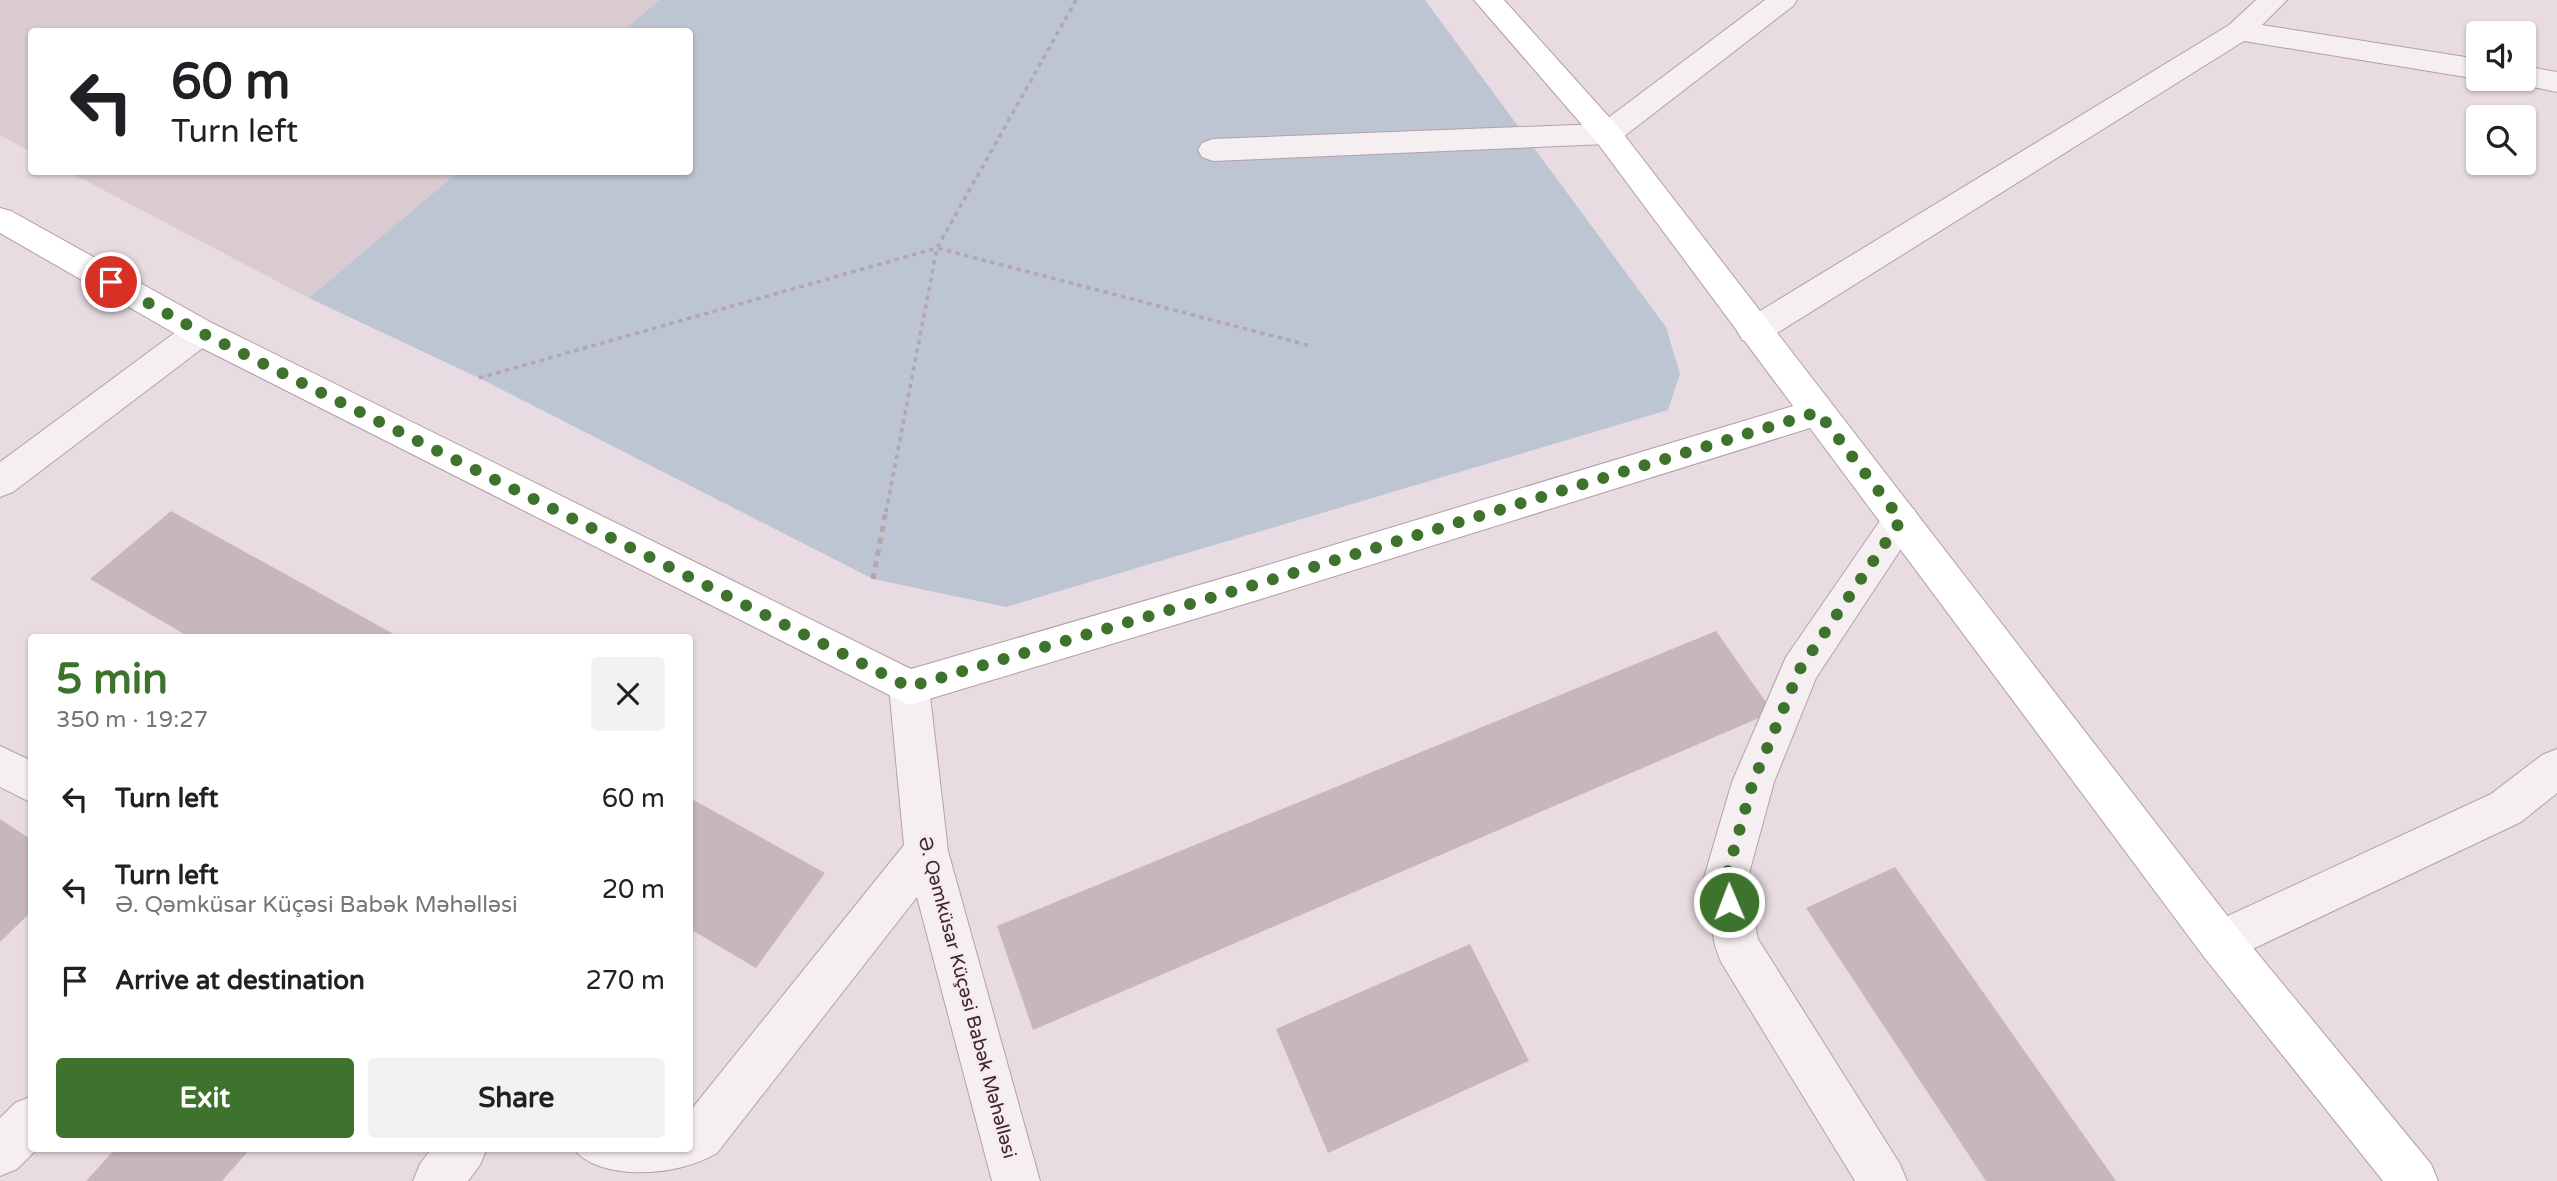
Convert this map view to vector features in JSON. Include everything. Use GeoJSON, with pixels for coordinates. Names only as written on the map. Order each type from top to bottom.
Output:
{"type":"FeatureCollection","features":[{"type":"Feature","properties":{"kind":"main road"},"geometry":{"type":"LineString","coordinates":[[1488,0],[1607,134],[2220,942],[2414,1181]]}},
{"type":"Feature","properties":{"kind":"main road"},"geometry":{"type":"LineString","coordinates":[[0,219],[200,332],[909,687],[1261,583],[1818,412]]}},
{"type":"Feature","properties":{"kind":"street"},"geometry":{"type":"LineString","coordinates":[[1213,150],[1607,134],[1783,0]]}},
{"type":"Feature","properties":{"kind":"street"},"geometry":{"type":"LineString","coordinates":[[1754,331],[2239,30],[2273,0]]}},
{"type":"Feature","properties":{"kind":"street"},"geometry":{"type":"LineString","coordinates":[[2239,30],[2466,67]]}},
{"type":"Feature","properties":{"kind":"street"},"geometry":{"type":"LineString","coordinates":[[2536,78],[2557,82]]}},
{"type":"Feature","properties":{"kind":"street"},"geometry":{"type":"LineString","coordinates":[[0,482],[200,332]]}},
{"type":"Feature","properties":{"kind":"street"},"geometry":{"type":"LineString","coordinates":[[1883,1181],[1737,946],[1725,881],[1753,782],[1800,669],[1901,520]]}},
{"type":"Feature","properties":{"kind":"street","name":"Ə. Qəmküsar Küçəsi Babək Məhəlləsi"},"geometry":{"type":"LineString","coordinates":[[909,687],[926,851],[1016,1181]]}},
{"type":"Feature","properties":{"kind":"street"},"geometry":{"type":"LineString","coordinates":[[0,765],[28,782]]}},
{"type":"Feature","properties":{"kind":"street"},"geometry":{"type":"LineString","coordinates":[[2220,942],[2506,808],[2557,768]]}},
{"type":"Feature","properties":{"kind":"street"},"geometry":{"type":"LineString","coordinates":[[693,1140],[700,1136],[926,851]]}},
{"type":"Feature","properties":{"kind":"street"},"geometry":{"type":"LineString","coordinates":[[0,1152],[28,1124]]}},
{"type":"Feature","properties":{"kind":"street"},"geometry":{"type":"LineString","coordinates":[[437,1181],[460,1152]]}},
{"type":"Feature","properties":{"kind":"street"},"geometry":{"type":"LineString","coordinates":[[603,1152],[617,1162],[670,1152]]}},
{"type":"Feature","properties":{"kind":"path"},"geometry":{"type":"LineString","coordinates":[[873,579],[937,248],[1076,0]]}},
{"type":"Feature","properties":{"kind":"path"},"geometry":{"type":"LineString","coordinates":[[479,378],[937,248],[1311,346]]}},
{"type":"Feature","properties":{"kind":"shaded area"},"geometry":{"type":"Polygon","coordinates":[[[0,0],[660,0],[628,28],[28,28],[28,150],[0,135],[0,0]]]}},
{"type":"Feature","properties":{"kind":"shaded area"},"geometry":{"type":"Polygon","coordinates":[[[660,0],[1425,0],[1666,327],[1680,374],[1668,410],[1006,607],[873,579],[479,378],[309,298],[454,175],[693,175],[693,28],[627,28],[660,0]]]}},
{"type":"Feature","properties":{"kind":"shaded area"},"geometry":{"type":"Polygon","coordinates":[[[75,175],[454,175],[309,298],[75,175]]]}},
{"type":"Feature","properties":{"kind":"building"},"geometry":{"type":"Polygon","coordinates":[[[171,511],[394,634],[184,634],[90,579],[171,511]]]}},
{"type":"Feature","properties":{"kind":"building"},"geometry":{"type":"Polygon","coordinates":[[[1716,631],[1773,712],[1033,1030],[997,926],[1716,631]]]}},
{"type":"Feature","properties":{"kind":"building"},"geometry":{"type":"Polygon","coordinates":[[[693,800],[825,873],[756,968],[693,931],[693,800]]]}},
{"type":"Feature","properties":{"kind":"building"},"geometry":{"type":"Polygon","coordinates":[[[0,819],[28,837],[28,915],[0,942],[0,819]]]}},
{"type":"Feature","properties":{"kind":"building"},"geometry":{"type":"Polygon","coordinates":[[[1895,867],[2116,1181],[1986,1181],[1806,908],[1895,867]]]}},
{"type":"Feature","properties":{"kind":"building"},"geometry":{"type":"Polygon","coordinates":[[[1470,944],[1529,1061],[1328,1153],[1276,1029],[1470,944]]]}},
{"type":"Feature","properties":{"kind":"building"},"geometry":{"type":"Polygon","coordinates":[[[112,1152],[247,1152],[222,1181],[86,1181],[112,1152]]]}},
{"type":"Feature","properties":{"kind":"route"},"geometry":{"type":"LineString","coordinates":[[111,282],[200,332],[909,687],[1261,583],[1818,412],[1901,520],[1800,669],[1753,782],[1725,881],[1729,902]]}}]}
